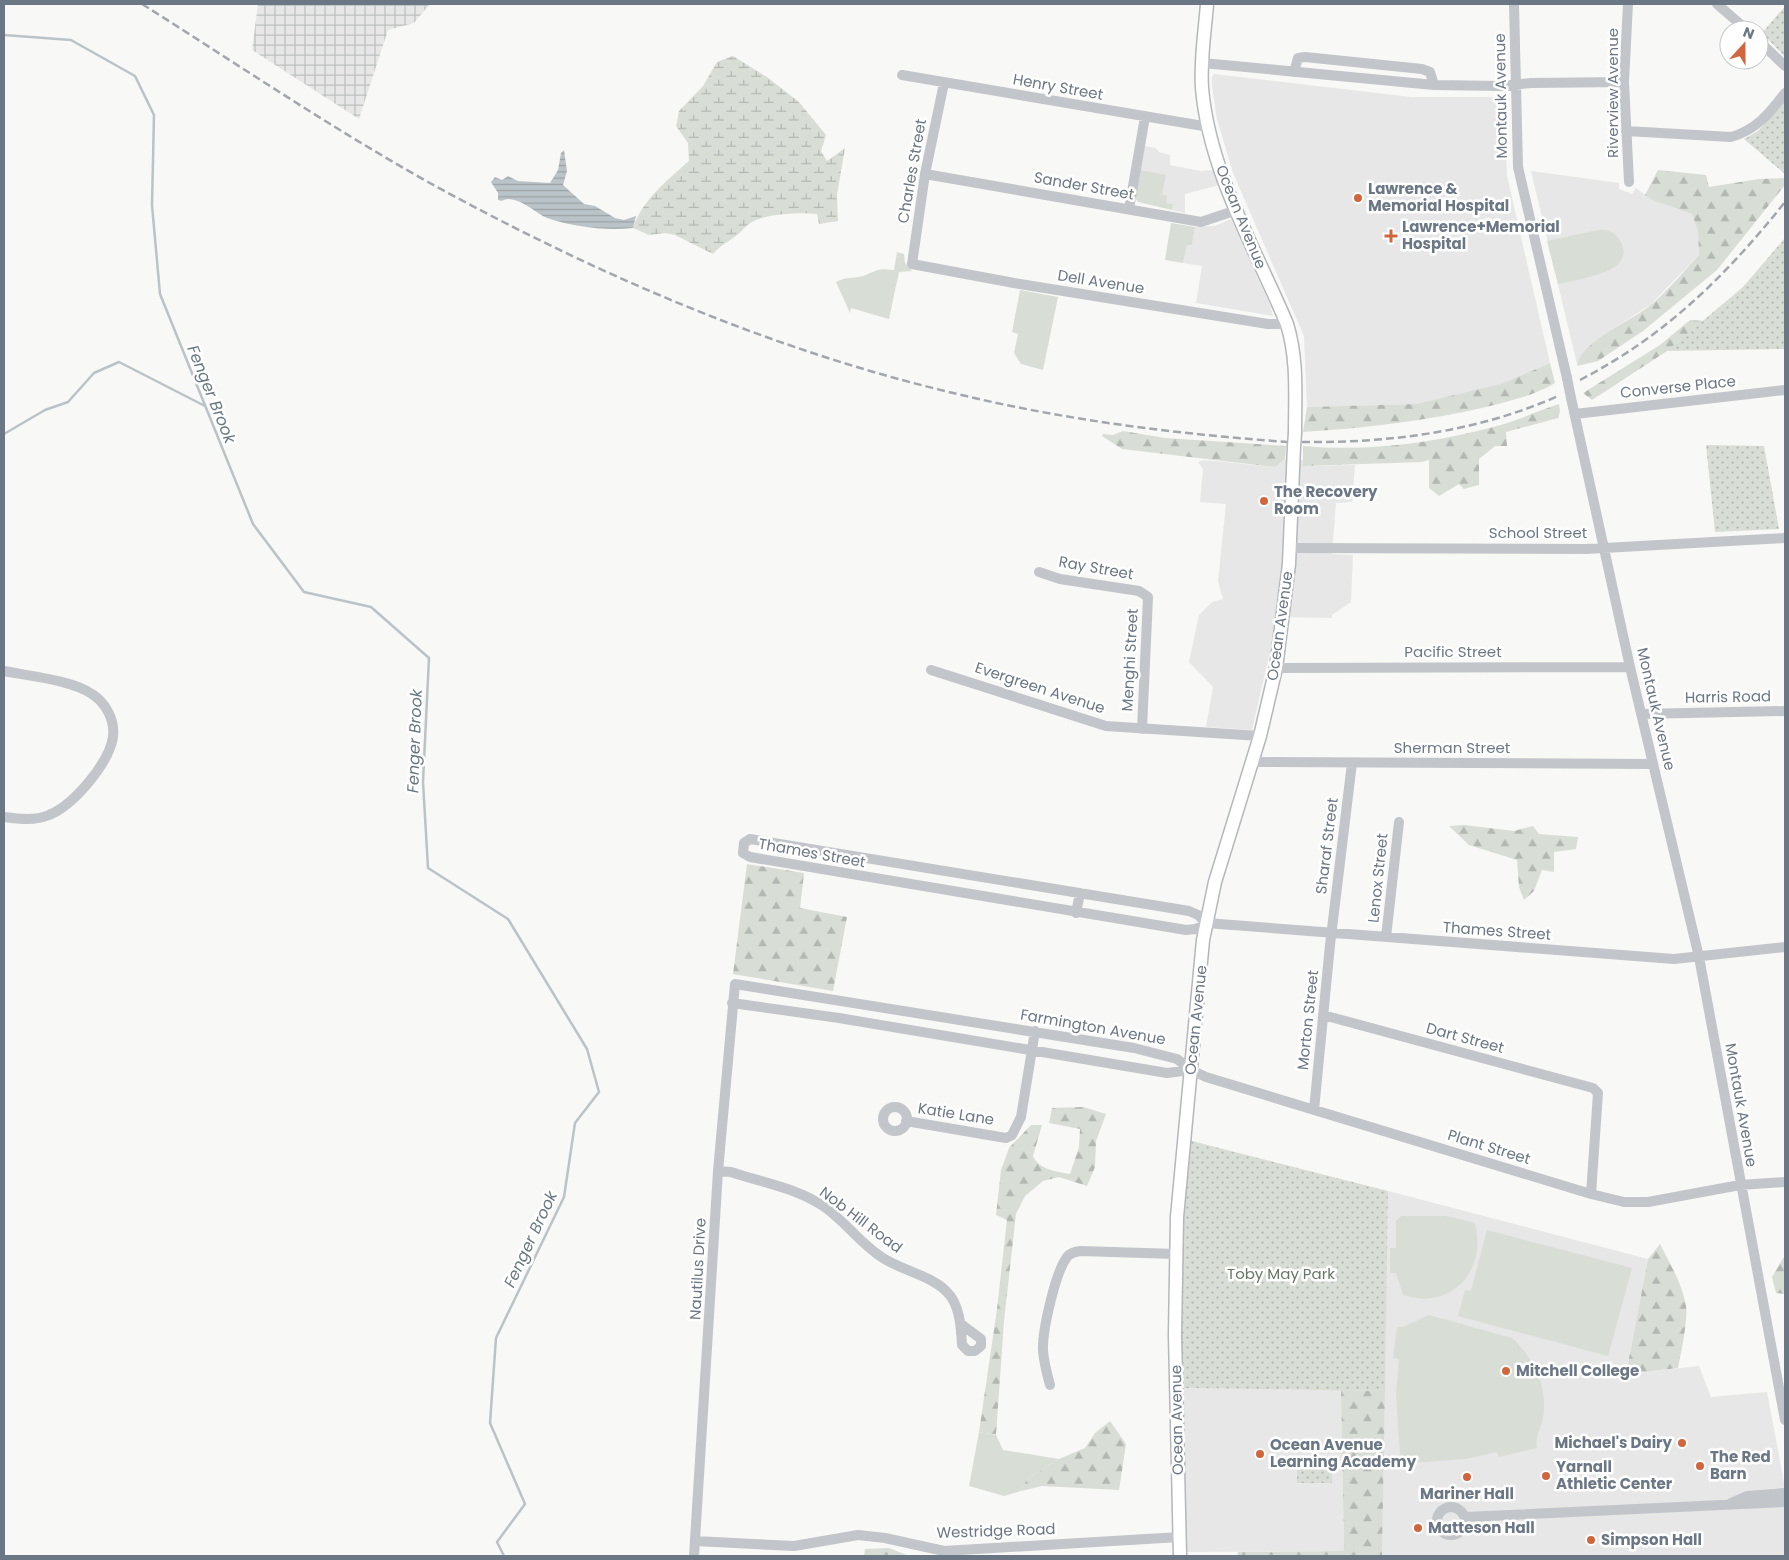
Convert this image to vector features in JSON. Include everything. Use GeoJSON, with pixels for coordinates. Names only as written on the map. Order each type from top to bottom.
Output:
{"type":"FeatureCollection","features":[{"type":"Feature","properties":{"kind":"main road","name":"Ocean Avenue"},"geometry":{"type":"LineString","coordinates":[[1180,1556],[1175,1335],[1179,1176],[1206,923],[1219,869],[1260,736],[1276,668],[1290,548],[1295,440],[1295,365],[1287,324],[1221,171],[1209,127],[1202,88],[1207,4]]}},
{"type":"Feature","properties":{"kind":"street","name":"Montauk Avenue"},"geometry":{"type":"LineString","coordinates":[[1514,4],[1518,167],[1567,378],[1630,667],[1699,958],[1785,1420]]}},
{"type":"Feature","properties":{"kind":"street","name":"Riverview Avenue"},"geometry":{"type":"LineString","coordinates":[[1628,4],[1624,82],[1629,182]]}},
{"type":"Feature","properties":{"kind":"street"},"geometry":{"type":"LineString","coordinates":[[1717,4],[1735,20]]}},
{"type":"Feature","properties":{"kind":"street"},"geometry":{"type":"LineString","coordinates":[[1769,51],[1785,66]]}},
{"type":"Feature","properties":{"kind":"street"},"geometry":{"type":"LineString","coordinates":[[1294,72],[1298,58],[1305,57],[1422,69],[1430,72],[1434,85]]}},
{"type":"Feature","properties":{"kind":"street"},"geometry":{"type":"LineString","coordinates":[[1203,63],[1434,85],[1624,82]]}},
{"type":"Feature","properties":{"kind":"street","name":"Henry Street"},"geometry":{"type":"LineString","coordinates":[[902,75],[1209,127]]}},
{"type":"Feature","properties":{"kind":"street","name":"Charles Street"},"geometry":{"type":"LineString","coordinates":[[912,264],[925,174],[944,83]]}},
{"type":"Feature","properties":{"kind":"street"},"geometry":{"type":"LineString","coordinates":[[1626,131],[1732,137],[1747,132],[1760,123],[1785,93]]}},
{"type":"Feature","properties":{"kind":"street"},"geometry":{"type":"LineString","coordinates":[[1129,209],[1145,117]]}},
{"type":"Feature","properties":{"kind":"street","name":"Sander Street"},"geometry":{"type":"LineString","coordinates":[[925,174],[1201,222],[1237,210]]}},
{"type":"Feature","properties":{"kind":"street","name":"Dell Avenue"},"geometry":{"type":"LineString","coordinates":[[912,264],[1268,324],[1287,324]]}},
{"type":"Feature","properties":{"kind":"street","name":"Converse Place"},"geometry":{"type":"LineString","coordinates":[[1574,414],[1785,390]]}},
{"type":"Feature","properties":{"kind":"street","name":"School Street"},"geometry":{"type":"LineString","coordinates":[[1290,548],[1604,548],[1785,538]]}},
{"type":"Feature","properties":{"kind":"street","name":"Ray Street"},"geometry":{"type":"LineString","coordinates":[[1040,572],[1060,579],[1139,591],[1146,594]]}},
{"type":"Feature","properties":{"kind":"street","name":"Menghi Street"},"geometry":{"type":"LineString","coordinates":[[1142,729],[1148,605],[1146,594]]}},
{"type":"Feature","properties":{"kind":"street","name":"Pacific Street"},"geometry":{"type":"LineString","coordinates":[[1276,668],[1630,667]]}},
{"type":"Feature","properties":{"kind":"street","name":"Evergreen Avenue"},"geometry":{"type":"LineString","coordinates":[[932,670],[1106,726],[1260,736]]}},
{"type":"Feature","properties":{"kind":"street"},"geometry":{"type":"LineString","coordinates":[[4,671],[72,686],[91,693],[103,703],[108,712],[113,736],[109,751],[99,766],[81,792],[66,806],[48,815],[30,819],[4,817]]}},
{"type":"Feature","properties":{"kind":"street","name":"Harris Road"},"geometry":{"type":"LineString","coordinates":[[1641,714],[1785,711]]}},
{"type":"Feature","properties":{"kind":"street","name":"Sherman Street"},"geometry":{"type":"LineString","coordinates":[[1252,762],[1653,764]]}},
{"type":"Feature","properties":{"kind":"street","name":"Sharaf Street"},"geometry":{"type":"LineString","coordinates":[[1332,933],[1352,763]]}},
{"type":"Feature","properties":{"kind":"street","name":"Lenox Street"},"geometry":{"type":"LineString","coordinates":[[1386,937],[1398,822]]}},
{"type":"Feature","properties":{"kind":"street","name":"Thames Street"},"geometry":{"type":"LineString","coordinates":[[1206,923],[1198,915],[1189,911],[750,839],[744,843],[742,850],[743,853],[750,857],[1186,930],[1196,929],[1206,923],[1674,959],[1699,958],[1785,947]]}},
{"type":"Feature","properties":{"kind":"street"},"geometry":{"type":"LineString","coordinates":[[901,883],[903,865]]}},
{"type":"Feature","properties":{"kind":"street"},"geometry":{"type":"LineString","coordinates":[[1076,913],[1080,893]]}},
{"type":"Feature","properties":{"kind":"street","name":"Morton Street"},"geometry":{"type":"LineString","coordinates":[[1314,1110],[1332,933]]}},
{"type":"Feature","properties":{"kind":"street","name":"Farmington Avenue"},"geometry":{"type":"LineString","coordinates":[[735,984],[1035,1031],[1157,1053],[1177,1059],[1191,1070]]}},
{"type":"Feature","properties":{"kind":"street","name":"Nautilus Drive"},"geometry":{"type":"LineString","coordinates":[[694,1556],[718,1171],[735,984]]}},
{"type":"Feature","properties":{"kind":"street"},"geometry":{"type":"LineString","coordinates":[[732,1003],[839,1018],[1032,1052],[1166,1073],[1191,1070]]}},
{"type":"Feature","properties":{"kind":"street","name":"Dart Street"},"geometry":{"type":"LineString","coordinates":[[1324,1015],[1593,1088],[1598,1093],[1591,1194]]}},
{"type":"Feature","properties":{"kind":"street","name":"Katie Lane"},"geometry":{"type":"LineString","coordinates":[[906,1121],[1006,1138],[1012,1135],[1021,1117],[1035,1031]]}},
{"type":"Feature","properties":{"kind":"street","name":"Plant Street"},"geometry":{"type":"LineString","coordinates":[[1191,1070],[1206,1077],[1314,1110],[1591,1194],[1624,1202],[1648,1202],[1740,1185],[1785,1182]]}},
{"type":"Feature","properties":{"kind":"street","name":"Nob Hill Road"},"geometry":{"type":"LineString","coordinates":[[718,1171],[730,1172],[809,1198],[824,1206],[878,1256],[938,1285],[947,1292],[955,1305],[961,1324]]}},
{"type":"Feature","properties":{"kind":"street"},"geometry":{"type":"LineString","coordinates":[[1050,1385],[1043,1350],[1046,1325],[1053,1295],[1068,1255],[1080,1251],[1176,1254]]}},
{"type":"Feature","properties":{"kind":"street"},"geometry":{"type":"LineString","coordinates":[[1730,1503],[1747,1496],[1785,1493]]}},
{"type":"Feature","properties":{"kind":"street"},"geometry":{"type":"LineString","coordinates":[[1465,1517],[1655,1510],[1730,1503],[1747,1505],[1785,1502]]}},
{"type":"Feature","properties":{"kind":"street","name":"Westridge Road"},"geometry":{"type":"LineString","coordinates":[[695,1541],[794,1546],[858,1535],[885,1538],[944,1551],[1180,1537]]}},
{"type":"Feature","properties":{"kind":"shaded area"},"geometry":{"type":"Polygon","coordinates":[[[258,4],[430,4],[414,23],[388,30],[359,119],[252,50],[258,4]]]}},
{"type":"Feature","properties":{"kind":"shaded area","name":"Lawrence+Memorial Hospital"},"geometry":{"type":"Polygon","coordinates":[[[1214,74],[1411,97],[1504,97],[1507,176],[1550,363],[1499,385],[1416,404],[1307,407],[1304,336],[1233,173],[1217,119],[1212,86],[1214,74]]]}},
{"type":"Feature","properties":{"kind":"shaded area"},"geometry":{"type":"Polygon","coordinates":[[[1143,146],[1156,148],[1159,152],[1170,155],[1170,165],[1201,171],[1214,170],[1219,185],[1185,194],[1185,213],[1172,210],[1173,204],[1166,203],[1162,195],[1139,170],[1143,146]]]}},
{"type":"Feature","properties":{"kind":"shaded area"},"geometry":{"type":"Polygon","coordinates":[[[564,150],[567,171],[563,185],[584,204],[595,206],[615,218],[624,220],[636,216],[633,228],[601,229],[568,224],[547,218],[514,200],[498,200],[498,193],[491,182],[495,177],[502,180],[508,176],[518,181],[550,183],[558,170],[561,153],[564,150]]]}},
{"type":"Feature","properties":{"kind":"shaded area","name":"Lawrence+Memorial Hospital"},"geometry":{"type":"Polygon","coordinates":[[[1531,171],[1619,183],[1619,189],[1632,194],[1636,188],[1652,200],[1692,214],[1698,231],[1699,255],[1650,305],[1609,331],[1585,351],[1577,364],[1531,171]]]}},
{"type":"Feature","properties":{"kind":"shaded area"},"geometry":{"type":"Polygon","coordinates":[[[1231,219],[1270,305],[1273,316],[1196,303],[1202,266],[1183,263],[1187,244],[1192,245],[1195,227],[1215,226],[1231,219]]]}},
{"type":"Feature","properties":{"kind":"shaded area"},"geometry":{"type":"Polygon","coordinates":[[[1285,459],[1303,460],[1303,466],[1355,465],[1352,502],[1336,503],[1332,554],[1353,555],[1351,602],[1332,615],[1332,618],[1278,617],[1252,730],[1206,727],[1213,687],[1189,662],[1199,615],[1212,602],[1223,599],[1218,581],[1226,504],[1200,502],[1203,469],[1198,462],[1204,460],[1275,467],[1285,459]]]}},
{"type":"Feature","properties":{"kind":"shaded area","name":"Mitchell College"},"geometry":{"type":"Polygon","coordinates":[[[1388,1191],[1648,1259],[1626,1374],[1699,1366],[1711,1397],[1767,1392],[1785,1488],[1785,1556],[1382,1556],[1388,1191]]]}},
{"type":"Feature","properties":{"kind":"shaded area","name":"Ocean Avenue Learning Academy"},"geometry":{"type":"Polygon","coordinates":[[[1177,1388],[1341,1390],[1344,1551],[1180,1552],[1177,1388]]]}},
{"type":"Feature","properties":{"kind":"green space"},"geometry":{"type":"Polygon","coordinates":[[[1785,6],[1785,57],[1769,40],[1769,25],[1785,6]]]}},
{"type":"Feature","properties":{"kind":"green space"},"geometry":{"type":"Polygon","coordinates":[[[733,56],[767,77],[799,102],[826,135],[821,151],[827,161],[845,148],[837,195],[838,221],[819,224],[817,214],[810,213],[765,217],[750,223],[713,254],[675,235],[665,233],[649,235],[633,228],[642,209],[649,200],[664,183],[689,161],[688,143],[676,126],[679,111],[703,86],[717,62],[733,56]]]}},
{"type":"Feature","properties":{"kind":"green space"},"geometry":{"type":"Polygon","coordinates":[[[1785,100],[1785,174],[1744,139],[1758,131],[1785,100]]]}},
{"type":"Feature","properties":{"kind":"green space"},"geometry":{"type":"Polygon","coordinates":[[[1139,170],[1166,175],[1162,195],[1167,196],[1166,203],[1173,204],[1172,210],[1138,202],[1135,198],[1139,170]]]}},
{"type":"Feature","properties":{"kind":"green space"},"geometry":{"type":"Polygon","coordinates":[[[1658,170],[1706,175],[1709,187],[1759,179],[1785,178],[1785,185],[1717,270],[1643,331],[1598,361],[1577,366],[1585,350],[1612,329],[1655,302],[1699,255],[1698,231],[1692,214],[1652,200],[1645,195],[1658,170]]]}},
{"type":"Feature","properties":{"kind":"green space"},"geometry":{"type":"Polygon","coordinates":[[[1171,223],[1195,227],[1192,245],[1187,245],[1183,263],[1165,260],[1171,223]]]}},
{"type":"Feature","properties":{"kind":"green space"},"geometry":{"type":"Polygon","coordinates":[[[1598,230],[1615,234],[1619,239],[1623,250],[1621,260],[1614,267],[1591,277],[1558,284],[1547,241],[1598,230]]]}},
{"type":"Feature","properties":{"kind":"green space"},"geometry":{"type":"Polygon","coordinates":[[[1785,238],[1785,349],[1667,351],[1743,287],[1785,238]]]}},
{"type":"Feature","properties":{"kind":"green space"},"geometry":{"type":"Polygon","coordinates":[[[897,252],[904,254],[905,263],[912,271],[899,272],[889,319],[851,308],[850,313],[836,282],[863,276],[878,270],[894,270],[897,252]]]}},
{"type":"Feature","properties":{"kind":"green space"},"geometry":{"type":"Polygon","coordinates":[[[1020,290],[1058,297],[1043,370],[1021,364],[1014,353],[1018,334],[1012,332],[1020,290]]]}},
{"type":"Feature","properties":{"kind":"green space"},"geometry":{"type":"Polygon","coordinates":[[[1690,320],[1703,321],[1667,351],[1592,400],[1583,393],[1660,345],[1690,320]]]}},
{"type":"Feature","properties":{"kind":"green space"},"geometry":{"type":"Polygon","coordinates":[[[1550,363],[1555,383],[1530,395],[1513,400],[1418,420],[1303,432],[1307,407],[1416,404],[1501,384],[1550,363]]]}},
{"type":"Feature","properties":{"kind":"green space"},"geometry":{"type":"Polygon","coordinates":[[[1559,404],[1558,418],[1506,432],[1507,446],[1495,446],[1479,459],[1479,485],[1464,489],[1459,484],[1439,496],[1429,488],[1429,460],[1422,462],[1303,466],[1303,446],[1327,448],[1377,447],[1426,441],[1497,426],[1559,404]]]}},
{"type":"Feature","properties":{"kind":"green space"},"geometry":{"type":"Polygon","coordinates":[[[1123,431],[1165,438],[1286,446],[1285,459],[1275,467],[1122,449],[1102,436],[1103,434],[1113,435],[1123,431]]]}},
{"type":"Feature","properties":{"kind":"green space"},"geometry":{"type":"Polygon","coordinates":[[[1706,445],[1764,446],[1779,529],[1715,532],[1706,445]]]}},
{"type":"Feature","properties":{"kind":"green space"},"geometry":{"type":"Polygon","coordinates":[[[1464,825],[1514,831],[1533,826],[1539,834],[1578,837],[1576,849],[1554,852],[1554,872],[1542,870],[1534,891],[1524,900],[1519,887],[1517,860],[1469,845],[1449,826],[1464,825]]]}},
{"type":"Feature","properties":{"kind":"green space"},"geometry":{"type":"Polygon","coordinates":[[[747,864],[804,873],[800,908],[847,917],[833,991],[733,974],[747,864]]]}},
{"type":"Feature","properties":{"kind":"green space"},"geometry":{"type":"Polygon","coordinates":[[[1083,1107],[1106,1114],[1096,1141],[1095,1167],[1087,1186],[1059,1177],[1043,1181],[1025,1196],[1016,1214],[1004,1321],[996,1435],[979,1432],[997,1309],[1007,1220],[996,1215],[1001,1170],[1009,1148],[1031,1125],[1042,1125],[1033,1156],[1044,1167],[1070,1174],[1079,1147],[1080,1129],[1049,1123],[1052,1108],[1083,1107]]]}},
{"type":"Feature","properties":{"kind":"green space","name":"Toby May Park"},"geometry":{"type":"Polygon","coordinates":[[[1184,1139],[1388,1191],[1385,1391],[1177,1388],[1184,1139]]]}},
{"type":"Feature","properties":{"kind":"green space"},"geometry":{"type":"Polygon","coordinates":[[[1401,1216],[1446,1216],[1475,1223],[1476,1256],[1470,1271],[1462,1283],[1450,1292],[1437,1297],[1421,1298],[1403,1295],[1396,1273],[1390,1273],[1390,1248],[1396,1248],[1396,1221],[1401,1216]]]}},
{"type":"Feature","properties":{"kind":"green space"},"geometry":{"type":"Polygon","coordinates":[[[1487,1230],[1632,1268],[1608,1356],[1458,1316],[1465,1290],[1471,1291],[1487,1230]]]}},
{"type":"Feature","properties":{"kind":"green space"},"geometry":{"type":"Polygon","coordinates":[[[1660,1244],[1679,1282],[1686,1306],[1685,1328],[1678,1368],[1626,1374],[1648,1259],[1660,1244]]]}},
{"type":"Feature","properties":{"kind":"green space"},"geometry":{"type":"Polygon","coordinates":[[[1783,1258],[1785,1258],[1785,1294],[1776,1293],[1772,1277],[1783,1258]]]}},
{"type":"Feature","properties":{"kind":"green space"},"geometry":{"type":"Polygon","coordinates":[[[1429,1315],[1512,1338],[1520,1346],[1538,1374],[1544,1395],[1543,1418],[1537,1437],[1537,1448],[1499,1457],[1497,1452],[1465,1459],[1411,1463],[1400,1454],[1396,1394],[1399,1359],[1393,1358],[1397,1327],[1403,1327],[1429,1315]]]}},
{"type":"Feature","properties":{"kind":"green space"},"geometry":{"type":"Polygon","coordinates":[[[1341,1390],[1385,1391],[1382,1556],[1237,1556],[1238,1552],[1344,1551],[1341,1390]]]}},
{"type":"Feature","properties":{"kind":"green space"},"geometry":{"type":"Polygon","coordinates":[[[1110,1421],[1126,1444],[1119,1490],[1042,1486],[1021,1491],[1027,1479],[1059,1459],[1085,1448],[1095,1433],[1110,1421]]]}},
{"type":"Feature","properties":{"kind":"green space"},"geometry":{"type":"Polygon","coordinates":[[[979,1432],[996,1435],[1003,1450],[1059,1459],[1027,1479],[1021,1491],[1004,1496],[969,1486],[979,1432]]]}},
{"type":"Feature","properties":{"kind":"green space"},"geometry":{"type":"Polygon","coordinates":[[[1332,1464],[1332,1483],[1297,1483],[1297,1469],[1304,1469],[1305,1465],[1332,1464]]]}},
{"type":"Feature","properties":{"kind":"green space"},"geometry":{"type":"Polygon","coordinates":[[[889,1548],[909,1556],[864,1556],[865,1549],[889,1548]]]}},
{"type":"Feature","properties":{"kind":"waterway","name":"Fenger Brook"},"geometry":{"type":"LineString","coordinates":[[4,35],[71,40],[135,76],[154,115],[152,205],[160,294],[253,524],[304,592],[371,607],[429,658],[423,782],[428,868],[508,919],[587,1049],[599,1092],[575,1123],[564,1197],[496,1338],[490,1423],[525,1504],[497,1542],[504,1556]]}},
{"type":"Feature","properties":{"kind":"waterway"},"geometry":{"type":"LineString","coordinates":[[4,434],[45,410],[68,402],[94,373],[119,362],[205,406]]}},
{"type":"Feature","properties":{"kind":"railway"},"geometry":{"type":"LineString","coordinates":[[142,4],[319,117],[428,182],[557,249],[690,308],[826,358],[896,378],[1006,405],[1125,425],[1287,442]]}},
{"type":"Feature","properties":{"kind":"railway"},"geometry":{"type":"LineString","coordinates":[[1580,380],[1611,363],[1667,324],[1717,279],[1785,202]]}},
{"type":"Feature","properties":{"kind":"railway"},"geometry":{"type":"LineString","coordinates":[[1302,442],[1368,440],[1433,433],[1496,419],[1558,396]]}},
{"type":"Feature","properties":{"kind":"place","name":"Lawrence & Memorial Hospital"},"geometry":{"type":"Point","coordinates":[1358,198]}},
{"type":"Feature","properties":{"kind":"place","name":"Lawrence+Memorial Hospital"},"geometry":{"type":"Point","coordinates":[1391,236]}},
{"type":"Feature","properties":{"kind":"place","name":"The Recovery Room"},"geometry":{"type":"Point","coordinates":[1264,501]}},
{"type":"Feature","properties":{"kind":"place","name":"Mitchell College"},"geometry":{"type":"Point","coordinates":[1506,1371]}},
{"type":"Feature","properties":{"kind":"place","name":"Michael's Dairy"},"geometry":{"type":"Point","coordinates":[1682,1443]}},
{"type":"Feature","properties":{"kind":"place","name":"Ocean Avenue Learning Academy"},"geometry":{"type":"Point","coordinates":[1260,1454]}},
{"type":"Feature","properties":{"kind":"place","name":"The Red Barn"},"geometry":{"type":"Point","coordinates":[1700,1466]}},
{"type":"Feature","properties":{"kind":"place","name":"Yarnall Athletic Center"},"geometry":{"type":"Point","coordinates":[1546,1476]}},
{"type":"Feature","properties":{"kind":"place","name":"Mariner Hall"},"geometry":{"type":"Point","coordinates":[1467,1477]}},
{"type":"Feature","properties":{"kind":"place","name":"Matteson Hall"},"geometry":{"type":"Point","coordinates":[1418,1528]}},
{"type":"Feature","properties":{"kind":"place","name":"Simpson Hall"},"geometry":{"type":"Point","coordinates":[1591,1540]}}]}
